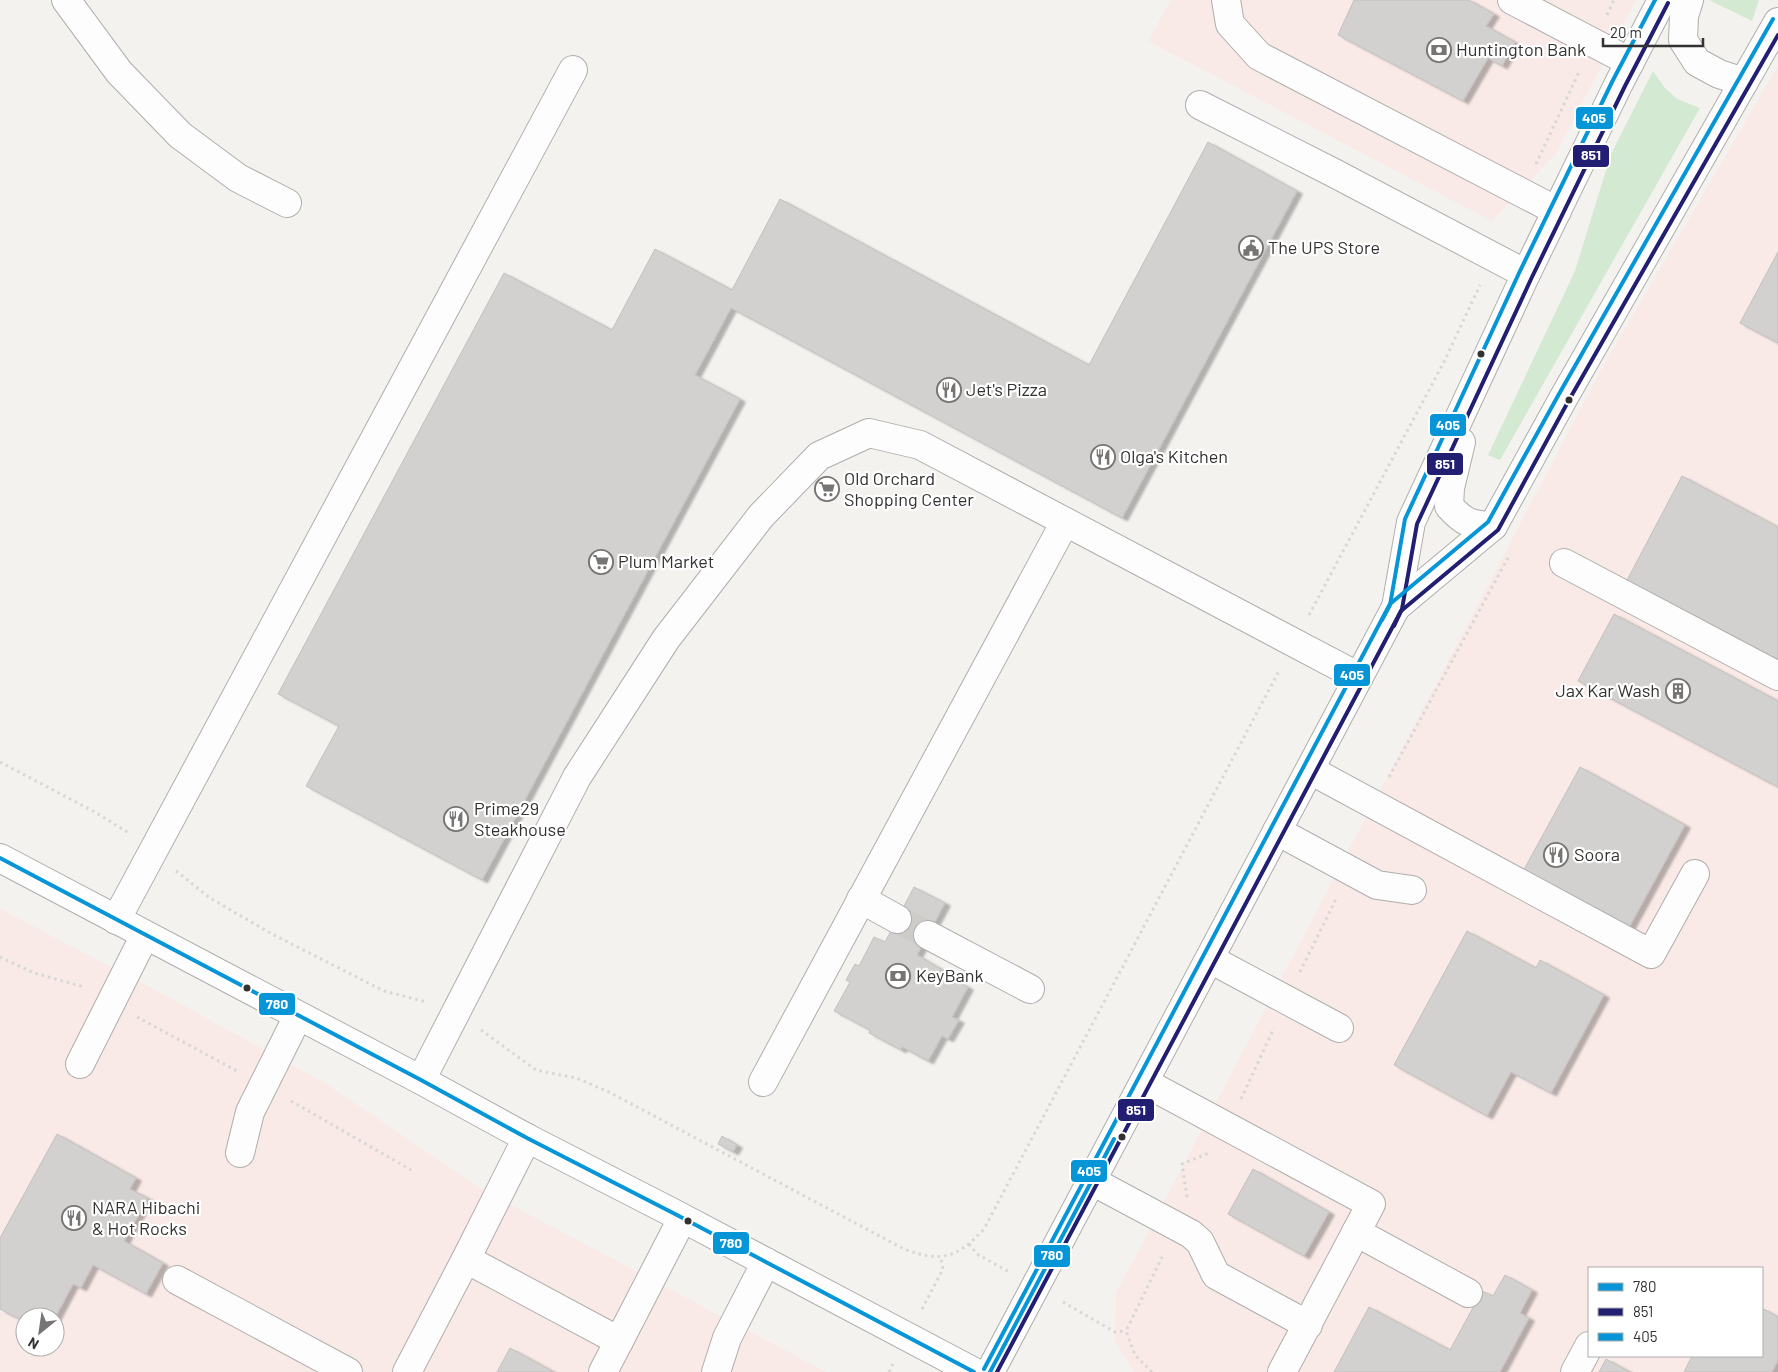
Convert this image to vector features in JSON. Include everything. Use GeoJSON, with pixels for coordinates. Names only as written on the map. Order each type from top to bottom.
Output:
{"type":"FeatureCollection","features":[{"type":"Feature","properties":{"kind":"main road"},"geometry":{"type":"LineString","coordinates":[[66,0],[118,72],[180,134],[238,178],[287,203]]}},
{"type":"Feature","properties":{"kind":"main road"},"geometry":{"type":"LineString","coordinates":[[1226,0],[1230,24],[1259,56],[1557,211]]}},
{"type":"Feature","properties":{"kind":"main road"},"geometry":{"type":"LineString","coordinates":[[1512,0],[1630,62]]}},
{"type":"Feature","properties":{"kind":"main road"},"geometry":{"type":"LineString","coordinates":[[1690,0],[1684,16],[1683,40],[1697,62],[1719,74],[1744,82]]}},
{"type":"Feature","properties":{"kind":"main road"},"geometry":{"type":"LineString","coordinates":[[990,1372],[1396,607],[1411,522],[1526,274],[1658,1]]}},
{"type":"Feature","properties":{"kind":"main road"},"geometry":{"type":"LineString","coordinates":[[1396,607],[1493,526],[1559,405],[1778,22]]}},
{"type":"Feature","properties":{"kind":"main road"},"geometry":{"type":"LineString","coordinates":[[116,920],[573,70]]}},
{"type":"Feature","properties":{"kind":"main road"},"geometry":{"type":"LineString","coordinates":[[1200,106],[1334,173],[1526,274]]}},
{"type":"Feature","properties":{"kind":"main road"},"geometry":{"type":"LineString","coordinates":[[1474,385],[1450,488],[1450,506],[1460,518],[1473,525],[1493,526]]}},
{"type":"Feature","properties":{"kind":"main road"},"geometry":{"type":"LineString","coordinates":[[421,1080],[577,777],[674,628],[761,516],[819,456],[869,434],[920,445],[1359,677]]}},
{"type":"Feature","properties":{"kind":"main road"},"geometry":{"type":"LineString","coordinates":[[763,1082],[1065,522]]}},
{"type":"Feature","properties":{"kind":"main road"},"geometry":{"type":"LineString","coordinates":[[1564,563],[1778,676]]}},
{"type":"Feature","properties":{"kind":"main road"},"geometry":{"type":"LineString","coordinates":[[1310,770],[1651,954],[1695,874]]}},
{"type":"Feature","properties":{"kind":"main road"},"geometry":{"type":"LineString","coordinates":[[1277,831],[1377,885],[1412,890]]}},
{"type":"Feature","properties":{"kind":"main road"},"geometry":{"type":"LineString","coordinates":[[0,858],[527,1138],[974,1372]]}},
{"type":"Feature","properties":{"kind":"main road"},"geometry":{"type":"LineString","coordinates":[[861,899],[897,919]]}},
{"type":"Feature","properties":{"kind":"main road"},"geometry":{"type":"LineString","coordinates":[[80,1064],[145,935]]}},
{"type":"Feature","properties":{"kind":"main road"},"geometry":{"type":"LineString","coordinates":[[928,935],[1030,989]]}},
{"type":"Feature","properties":{"kind":"main road"},"geometry":{"type":"LineString","coordinates":[[1210,959],[1339,1028]]}},
{"type":"Feature","properties":{"kind":"main road"},"geometry":{"type":"LineString","coordinates":[[240,1153],[250,1112],[298,1016]]}},
{"type":"Feature","properties":{"kind":"main road"},"geometry":{"type":"LineString","coordinates":[[1144,1082],[1371,1204],[1282,1372]]}},
{"type":"Feature","properties":{"kind":"main road"},"geometry":{"type":"LineString","coordinates":[[407,1372],[527,1138]]}},
{"type":"Feature","properties":{"kind":"main road"},"geometry":{"type":"LineString","coordinates":[[1092,1181],[1191,1234],[1200,1242],[1216,1275],[1308,1325]]}},
{"type":"Feature","properties":{"kind":"main road"},"geometry":{"type":"LineString","coordinates":[[602,1372],[682,1218]]}},
{"type":"Feature","properties":{"kind":"main road"},"geometry":{"type":"LineString","coordinates":[[1356,1232],[1468,1293]]}},
{"type":"Feature","properties":{"kind":"main road"},"geometry":{"type":"LineString","coordinates":[[466,1259],[619,1341]]}},
{"type":"Feature","properties":{"kind":"main road"},"geometry":{"type":"LineString","coordinates":[[716,1372],[727,1338],[766,1262]]}},
{"type":"Feature","properties":{"kind":"main road"},"geometry":{"type":"LineString","coordinates":[[177,1280],[348,1372]]}},
{"type":"Feature","properties":{"kind":"main road"},"geometry":{"type":"LineString","coordinates":[[1575,1372],[1588,1348]]}},
{"type":"Feature","properties":{"kind":"path"},"geometry":{"type":"LineString","coordinates":[[1374,804],[1514,546]]}},
{"type":"Feature","properties":{"kind":"path"},"geometry":{"type":"LineString","coordinates":[[1152,1372],[1135,1355],[1126,1331],[1177,1226],[1187,1200],[1182,1164],[1213,1151],[1228,1127],[1286,1001],[1350,870]]}},
{"type":"Feature","properties":{"kind":"path"},"geometry":{"type":"LineString","coordinates":[[0,957],[34,973],[92,990],[411,1170]]}},
{"type":"Feature","properties":{"kind":"path"},"geometry":{"type":"LineString","coordinates":[[970,1244],[977,1254]]}},
{"type":"Feature","properties":{"kind":"path"},"geometry":{"type":"LineString","coordinates":[[941,1258],[943,1269]]}},
{"type":"Feature","properties":{"kind":"path"},"geometry":{"type":"LineString","coordinates":[[1115,1332],[1126,1331]]}},
{"type":"Feature","properties":{"kind":"shaded area"},"geometry":{"type":"Polygon","coordinates":[[[1171,0],[1636,0],[1555,155],[1492,221],[1148,41],[1171,0]]]}},
{"type":"Feature","properties":{"kind":"shaded area"},"geometry":{"type":"Polygon","coordinates":[[[1778,66],[1778,1372],[1134,1372],[1115,1341],[1116,1293],[1601,370],[1778,66]]]}},
{"type":"Feature","properties":{"kind":"shaded area"},"geometry":{"type":"Polygon","coordinates":[[[0,909],[157,991],[328,1085],[483,1190],[826,1372],[0,1372],[0,909]]]}},
{"type":"Feature","properties":{"kind":"green space"},"geometry":{"type":"Polygon","coordinates":[[[1709,0],[1759,0],[1752,21],[1709,0]]]}},
{"type":"Feature","properties":{"kind":"green space"},"geometry":{"type":"Polygon","coordinates":[[[1653,71],[1665,88],[1677,99],[1700,108],[1500,460],[1488,455],[1575,271],[1611,154],[1653,71]]]}},
{"type":"Feature","properties":{"kind":"building","name":"Huntington Bank"},"geometry":{"type":"Polygon","coordinates":[[[1354,0],[1469,0],[1494,14],[1486,26],[1515,42],[1502,66],[1488,58],[1463,101],[1338,35],[1354,0]]]}},
{"type":"Feature","properties":{"kind":"building"},"geometry":{"type":"Polygon","coordinates":[[[1208,142],[1297,191],[1122,518],[731,308],[695,375],[740,399],[482,880],[306,786],[339,726],[278,694],[504,273],[612,330],[655,249],[732,290],[780,199],[1089,365],[1208,142]]]}},
{"type":"Feature","properties":{"kind":"building"},"geometry":{"type":"Polygon","coordinates":[[[1778,252],[1778,343],[1740,323],[1778,252]]]}},
{"type":"Feature","properties":{"kind":"building"},"geometry":{"type":"Polygon","coordinates":[[[1682,476],[1778,527],[1778,666],[1624,586],[1682,476]]]}},
{"type":"Feature","properties":{"kind":"building","name":"Jax Kar Wash"},"geometry":{"type":"Polygon","coordinates":[[[1614,614],[1778,701],[1778,787],[1578,681],[1614,614]]]}},
{"type":"Feature","properties":{"kind":"building"},"geometry":{"type":"Polygon","coordinates":[[[1580,767],[1685,825],[1626,933],[1521,875],[1580,767]]]}},
{"type":"Feature","properties":{"kind":"building","name":"KeyBank"},"geometry":{"type":"Polygon","coordinates":[[[914,887],[945,903],[917,955],[941,969],[940,972],[968,987],[952,1017],[959,1020],[948,1039],[942,1036],[928,1061],[902,1047],[901,1050],[869,1033],[870,1030],[834,1011],[850,982],[846,980],[855,964],[859,966],[874,937],[885,942],[914,887]]]}},
{"type":"Feature","properties":{"kind":"building"},"geometry":{"type":"Polygon","coordinates":[[[1467,931],[1536,968],[1540,960],[1604,995],[1551,1093],[1511,1072],[1487,1116],[1394,1065],[1467,931]]]}},
{"type":"Feature","properties":{"kind":"building","name":"NARA Hibachi & Hot Rocks"},"geometry":{"type":"Polygon","coordinates":[[[57,1134],[136,1178],[130,1189],[148,1198],[124,1241],[163,1263],[146,1294],[93,1265],[81,1288],[73,1284],[61,1307],[15,1307],[15,1317],[0,1309],[0,1238],[57,1134]]]}},
{"type":"Feature","properties":{"kind":"building"},"geometry":{"type":"Polygon","coordinates":[[[722,1136],[737,1145],[733,1152],[718,1144],[722,1136]]]}},
{"type":"Feature","properties":{"kind":"building"},"geometry":{"type":"Polygon","coordinates":[[[1253,1169],[1329,1212],[1304,1256],[1228,1214],[1253,1169]]]}},
{"type":"Feature","properties":{"kind":"building"},"geometry":{"type":"Polygon","coordinates":[[[1505,1275],[1532,1290],[1520,1313],[1529,1318],[1500,1372],[1334,1372],[1369,1307],[1450,1350],[1482,1291],[1493,1296],[1505,1275]]]}},
{"type":"Feature","properties":{"kind":"building"},"geometry":{"type":"Polygon","coordinates":[[[1763,1309],[1778,1317],[1778,1360],[1772,1372],[1684,1372],[1692,1357],[1763,1357],[1763,1309]]]}},
{"type":"Feature","properties":{"kind":"building"},"geometry":{"type":"Polygon","coordinates":[[[510,1348],[554,1372],[497,1372],[510,1348]]]}},
{"type":"Feature","properties":{"kind":"building"},"geometry":{"type":"Polygon","coordinates":[[[1606,1359],[1630,1372],[1599,1372],[1606,1359]]]}},
{"type":"Feature","properties":{"kind":"tunnel"},"geometry":{"type":"LineString","coordinates":[[897,919],[928,935]]}},
{"type":"Feature","properties":{"kind":"transit line","name":"405"},"geometry":{"type":"LineString","coordinates":[[1382,620],[1390,605],[1405,519],[1520,271],[1613,80],[1655,0]]}},
{"type":"Feature","properties":{"kind":"transit line","name":"851"},"geometry":{"type":"LineString","coordinates":[[1394,626],[1402,609],[1417,524],[1532,277],[1625,86],[1668,3]]}},
{"type":"Feature","properties":{"kind":"transit line","name":"405"},"geometry":{"type":"LineString","coordinates":[[984,1369],[1390,604],[1488,522],[1773,19]]}},
{"type":"Feature","properties":{"kind":"transit line","name":"851"},"geometry":{"type":"LineString","coordinates":[[997,1372],[1401,611],[1498,530],[1569,400],[1778,35]]}},
{"type":"Feature","properties":{"kind":"transit line","name":"780"},"geometry":{"type":"LineString","coordinates":[[0,858],[527,1138],[974,1372]]}},
{"type":"Feature","properties":{"kind":"transit line","name":"780"},"geometry":{"type":"LineString","coordinates":[[990,1372],[1114,1139]]}},
{"type":"Feature","properties":{"kind":"place","name":"Huntington Bank"},"geometry":{"type":"Point","coordinates":[1439,50]}},
{"type":"Feature","properties":{"kind":"place","name":"The UPS Store"},"geometry":{"type":"Point","coordinates":[1251,248]}},
{"type":"Feature","properties":{"kind":"place","name":"Jet's Pizza"},"geometry":{"type":"Point","coordinates":[949,390]}},
{"type":"Feature","properties":{"kind":"place","name":"Olga's Kitchen"},"geometry":{"type":"Point","coordinates":[1103,457]}},
{"type":"Feature","properties":{"kind":"place","name":"Old Orchard Shopping Center"},"geometry":{"type":"Point","coordinates":[827,489]}},
{"type":"Feature","properties":{"kind":"place","name":"Plum Market"},"geometry":{"type":"Point","coordinates":[601,562]}},
{"type":"Feature","properties":{"kind":"place","name":"Jax Kar Wash"},"geometry":{"type":"Point","coordinates":[1678,691]}},
{"type":"Feature","properties":{"kind":"place","name":"Prime29 Steakhouse"},"geometry":{"type":"Point","coordinates":[456,819]}},
{"type":"Feature","properties":{"kind":"place","name":"Soora"},"geometry":{"type":"Point","coordinates":[1556,855]}},
{"type":"Feature","properties":{"kind":"place","name":"KeyBank"},"geometry":{"type":"Point","coordinates":[898,976]}},
{"type":"Feature","properties":{"kind":"place","name":"NARA Hibachi & Hot Rocks"},"geometry":{"type":"Point","coordinates":[74,1218]}}]}
